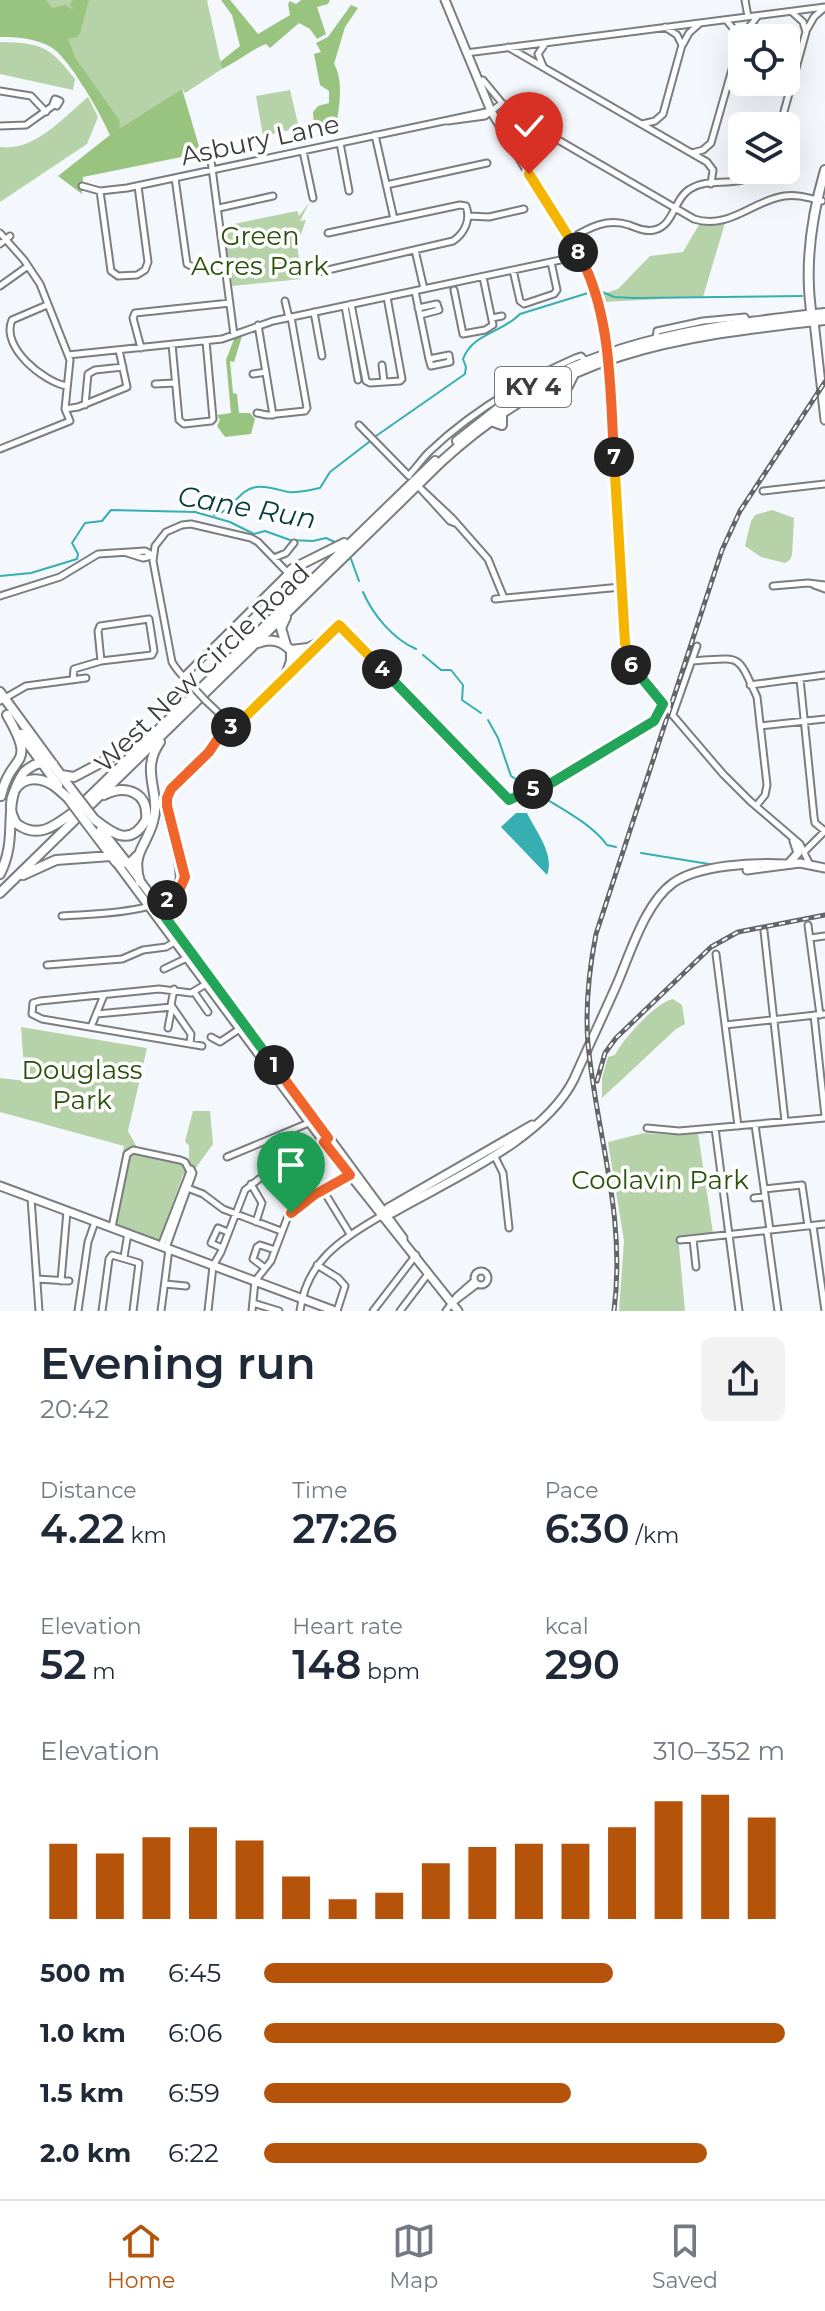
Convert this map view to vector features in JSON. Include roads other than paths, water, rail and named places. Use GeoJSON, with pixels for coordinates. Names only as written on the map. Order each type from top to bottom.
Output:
{"type":"FeatureCollection","features":[{"type":"Feature","properties":{"kind":"highway"},"geometry":{"type":"LineString","coordinates":[[818,317],[814,253],[825,170]]}},
{"type":"Feature","properties":{"kind":"highway"},"geometry":{"type":"LineString","coordinates":[[819,200],[825,188]]}},
{"type":"Feature","properties":{"kind":"highway","name":"West New Circle Road"},"geometry":{"type":"LineString","coordinates":[[0,893],[290,611],[413,480],[491,421],[502,425],[502,413],[554,382],[568,386],[575,372],[607,356],[656,338],[747,323],[818,317]]}},
{"type":"Feature","properties":{"kind":"highway","name":"West New Circle Road"},"geometry":{"type":"LineString","coordinates":[[0,885],[413,480],[504,404],[586,361],[677,339],[818,317]]}},
{"type":"Feature","properties":{"kind":"highway"},"geometry":{"type":"LineString","coordinates":[[297,584],[288,573],[358,534]]}},
{"type":"Feature","properties":{"kind":"highway"},"geometry":{"type":"LineString","coordinates":[[281,566],[298,566]]}},
{"type":"Feature","properties":{"kind":"highway"},"geometry":{"type":"LineString","coordinates":[[292,600],[298,566]]}},
{"type":"Feature","properties":{"kind":"highway"},"geometry":{"type":"LineString","coordinates":[[279,637],[290,611]]}},
{"type":"Feature","properties":{"kind":"highway"},"geometry":{"type":"LineString","coordinates":[[279,637],[301,660]]}},
{"type":"Feature","properties":{"kind":"highway"},"geometry":{"type":"LineString","coordinates":[[251,648],[262,641],[279,637]]}},
{"type":"Feature","properties":{"kind":"highway"},"geometry":{"type":"LineString","coordinates":[[289,648],[302,650],[319,643]]}},
{"type":"Feature","properties":{"kind":"highway"},"geometry":{"type":"LineString","coordinates":[[286,675],[291,661],[289,648]]}},
{"type":"Feature","properties":{"kind":"highway"},"geometry":{"type":"LineString","coordinates":[[1,699],[23,750],[1,791],[6,832]]}},
{"type":"Feature","properties":{"kind":"highway"},"geometry":{"type":"LineString","coordinates":[[1,699],[61,775],[71,796]]}},
{"type":"Feature","properties":{"kind":"highway"},"geometry":{"type":"LineString","coordinates":[[7,715],[42,762],[127,863]]}},
{"type":"Feature","properties":{"kind":"highway"},"geometry":{"type":"LineString","coordinates":[[140,882],[136,866],[138,855],[155,814],[150,765],[168,730]]}},
{"type":"Feature","properties":{"kind":"highway"},"geometry":{"type":"LineString","coordinates":[[61,775],[74,777],[149,737]]}},
{"type":"Feature","properties":{"kind":"highway"},"geometry":{"type":"LineString","coordinates":[[0,874],[7,857],[4,803],[7,791],[26,769],[42,762],[53,764]]}},
{"type":"Feature","properties":{"kind":"highway"},"geometry":{"type":"LineString","coordinates":[[71,796],[47,781],[31,779],[13,792],[11,814],[24,829],[36,832],[54,827],[75,811]]}},
{"type":"Feature","properties":{"kind":"highway"},"geometry":{"type":"LineString","coordinates":[[90,805],[111,791],[125,789],[139,795],[146,808],[143,825],[136,833],[126,836],[112,833],[91,822]]}},
{"type":"Feature","properties":{"kind":"highway"},"geometry":{"type":"LineString","coordinates":[[91,822],[114,859]]}},
{"type":"Feature","properties":{"kind":"highway"},"geometry":{"type":"LineString","coordinates":[[127,863],[138,855]]}},
{"type":"Feature","properties":{"kind":"highway"},"geometry":{"type":"LineString","coordinates":[[0,893],[32,869],[49,861],[86,856],[127,863]]}},
{"type":"Feature","properties":{"kind":"main road"},"geometry":{"type":"LineString","coordinates":[[445,0],[491,111],[580,256],[598,304],[607,356]]}},
{"type":"Feature","properties":{"kind":"main road"},"geometry":{"type":"LineString","coordinates":[[818,317],[825,420]]}},
{"type":"Feature","properties":{"kind":"main road"},"geometry":{"type":"LineString","coordinates":[[787,864],[798,853],[796,842]]}},
{"type":"Feature","properties":{"kind":"main road"},"geometry":{"type":"LineString","coordinates":[[114,859],[153,906],[450,1305],[460,1311]]}},
{"type":"Feature","properties":{"kind":"main road"},"geometry":{"type":"LineString","coordinates":[[127,863],[153,906]]}},
{"type":"Feature","properties":{"kind":"main road"},"geometry":{"type":"LineString","coordinates":[[384,1214],[492,1152],[544,1118],[568,1091],[649,912],[665,891],[681,878],[702,871],[760,864],[806,863],[825,868]]}},
{"type":"Feature","properties":{"kind":"main road"},"geometry":{"type":"LineString","coordinates":[[326,1140],[350,1175],[384,1214]]}},
{"type":"Feature","properties":{"kind":"main road"},"geometry":{"type":"LineString","coordinates":[[0,1186],[336,1311]]}},
{"type":"Feature","properties":{"kind":"street"},"geometry":{"type":"LineString","coordinates":[[745,0],[748,17]]}},
{"type":"Feature","properties":{"kind":"street"},"geometry":{"type":"LineString","coordinates":[[466,53],[825,7]]}},
{"type":"Feature","properties":{"kind":"street"},"geometry":{"type":"LineString","coordinates":[[784,112],[806,32],[814,17],[825,7]]}},
{"type":"Feature","properties":{"kind":"street"},"geometry":{"type":"LineString","coordinates":[[790,12],[801,19],[806,32]]}},
{"type":"Feature","properties":{"kind":"street"},"geometry":{"type":"LineString","coordinates":[[752,24],[758,16]]}},
{"type":"Feature","properties":{"kind":"street"},"geometry":{"type":"LineString","coordinates":[[726,20],[731,24]]}},
{"type":"Feature","properties":{"kind":"street"},"geometry":{"type":"LineString","coordinates":[[661,135],[663,114],[682,45],[700,23]]}},
{"type":"Feature","properties":{"kind":"street"},"geometry":{"type":"LineString","coordinates":[[665,27],[677,35],[682,45]]}},
{"type":"Feature","properties":{"kind":"street"},"geometry":{"type":"LineString","coordinates":[[543,67],[538,58],[539,51],[549,42]]}},
{"type":"Feature","properties":{"kind":"street"},"geometry":{"type":"LineString","coordinates":[[508,47],[707,162],[713,170],[711,184]]}},
{"type":"Feature","properties":{"kind":"street"},"geometry":{"type":"LineString","coordinates":[[483,80],[502,103],[538,129],[698,221],[712,223],[727,220],[782,196],[819,200]]}},
{"type":"Feature","properties":{"kind":"street"},"geometry":{"type":"LineString","coordinates":[[707,162],[728,84]]}},
{"type":"Feature","properties":{"kind":"street"},"geometry":{"type":"LineString","coordinates":[[0,91],[31,96],[46,112]]}},
{"type":"Feature","properties":{"kind":"street"},"geometry":{"type":"LineString","coordinates":[[491,111],[502,103]]}},
{"type":"Feature","properties":{"kind":"street"},"geometry":{"type":"LineString","coordinates":[[0,126],[23,126],[54,105]]}},
{"type":"Feature","properties":{"kind":"street","name":"Asbury Lane"},"geometry":{"type":"LineString","coordinates":[[82,186],[100,191],[138,186],[491,111]]}},
{"type":"Feature","properties":{"kind":"street"},"geometry":{"type":"LineString","coordinates":[[641,124],[652,123],[663,114]]}},
{"type":"Feature","properties":{"kind":"street"},"geometry":{"type":"LineString","coordinates":[[375,135],[394,219]]}},
{"type":"Feature","properties":{"kind":"street"},"geometry":{"type":"LineString","coordinates":[[340,143],[349,191]]}},
{"type":"Feature","properties":{"kind":"street"},"geometry":{"type":"LineString","coordinates":[[691,153],[703,150],[711,143]]}},
{"type":"Feature","properties":{"kind":"street"},"geometry":{"type":"LineString","coordinates":[[303,151],[313,198]]}},
{"type":"Feature","properties":{"kind":"street"},"geometry":{"type":"LineString","coordinates":[[210,153],[234,335]]}},
{"type":"Feature","properties":{"kind":"street"},"geometry":{"type":"LineString","coordinates":[[386,185],[487,163]]}},
{"type":"Feature","properties":{"kind":"street"},"geometry":{"type":"LineString","coordinates":[[175,178],[187,264],[197,269],[225,266]]}},
{"type":"Feature","properties":{"kind":"street"},"geometry":{"type":"LineString","coordinates":[[570,239],[591,227],[608,223],[654,230],[663,225],[688,190],[728,182]]}},
{"type":"Feature","properties":{"kind":"street"},"geometry":{"type":"LineString","coordinates":[[100,191],[111,271],[120,277],[137,275],[143,273],[148,262],[138,186]]}},
{"type":"Feature","properties":{"kind":"street"},"geometry":{"type":"LineString","coordinates":[[219,208],[273,196]]}},
{"type":"Feature","properties":{"kind":"street"},"geometry":{"type":"LineString","coordinates":[[319,272],[456,239],[464,230],[469,216],[463,205],[328,233]]}},
{"type":"Feature","properties":{"kind":"street"},"geometry":{"type":"LineString","coordinates":[[469,216],[489,217],[524,209]]}},
{"type":"Feature","properties":{"kind":"street"},"geometry":{"type":"LineString","coordinates":[[0,233],[8,238],[40,284],[71,368],[65,409],[70,421],[0,449]]}},
{"type":"Feature","properties":{"kind":"street"},"geometry":{"type":"LineString","coordinates":[[0,244],[8,238]]}},
{"type":"Feature","properties":{"kind":"street"},"geometry":{"type":"LineString","coordinates":[[415,250],[424,289]]}},
{"type":"Feature","properties":{"kind":"street"},"geometry":{"type":"LineString","coordinates":[[68,355],[206,341],[290,317],[580,256]]}},
{"type":"Feature","properties":{"kind":"street"},"geometry":{"type":"LineString","coordinates":[[513,270],[520,301],[524,304],[554,294],[557,290],[551,262]]}},
{"type":"Feature","properties":{"kind":"street"},"geometry":{"type":"LineString","coordinates":[[0,286],[28,266]]}},
{"type":"Feature","properties":{"kind":"street"},"geometry":{"type":"LineString","coordinates":[[454,290],[463,334],[485,330],[493,325],[483,277]]}},
{"type":"Feature","properties":{"kind":"street"},"geometry":{"type":"LineString","coordinates":[[415,291],[429,359]]}},
{"type":"Feature","properties":{"kind":"street"},"geometry":{"type":"LineString","coordinates":[[387,297],[402,379]]}},
{"type":"Feature","properties":{"kind":"street"},"geometry":{"type":"LineString","coordinates":[[257,413],[273,415],[302,412],[307,408],[285,301]]}},
{"type":"Feature","properties":{"kind":"street"},"geometry":{"type":"LineString","coordinates":[[141,348],[133,318],[135,313],[230,303]]}},
{"type":"Feature","properties":{"kind":"street"},"geometry":{"type":"LineString","coordinates":[[47,305],[12,320],[6,334],[9,345],[32,369],[55,384],[67,386]]}},
{"type":"Feature","properties":{"kind":"street"},"geometry":{"type":"LineString","coordinates":[[348,305],[358,380]]}},
{"type":"Feature","properties":{"kind":"street"},"geometry":{"type":"LineString","coordinates":[[348,305],[366,381],[409,378]]}},
{"type":"Feature","properties":{"kind":"street"},"geometry":{"type":"LineString","coordinates":[[314,312],[322,356]]}},
{"type":"Feature","properties":{"kind":"street"},"geometry":{"type":"LineString","coordinates":[[492,318],[502,316]]}},
{"type":"Feature","properties":{"kind":"street"},"geometry":{"type":"LineString","coordinates":[[258,325],[273,415]]}},
{"type":"Feature","properties":{"kind":"street"},"geometry":{"type":"LineString","coordinates":[[172,344],[181,423],[211,421],[214,417],[206,341]]}},
{"type":"Feature","properties":{"kind":"street"},"geometry":{"type":"LineString","coordinates":[[65,409],[85,405],[127,387],[119,350]]}},
{"type":"Feature","properties":{"kind":"street"},"geometry":{"type":"LineString","coordinates":[[607,356],[628,658],[723,774],[805,851],[806,863]]}},
{"type":"Feature","properties":{"kind":"street"},"geometry":{"type":"LineString","coordinates":[[382,365],[384,382]]}},
{"type":"Feature","properties":{"kind":"street"},"geometry":{"type":"LineString","coordinates":[[85,405],[88,374],[95,370],[123,367]]}},
{"type":"Feature","properties":{"kind":"street"},"geometry":{"type":"LineString","coordinates":[[253,374],[266,372]]}},
{"type":"Feature","properties":{"kind":"street"},"geometry":{"type":"LineString","coordinates":[[155,384],[175,383]]}},
{"type":"Feature","properties":{"kind":"street"},"geometry":{"type":"LineString","coordinates":[[359,425],[490,562],[504,598]]}},
{"type":"Feature","properties":{"kind":"street"},"geometry":{"type":"LineString","coordinates":[[763,491],[825,484]]}},
{"type":"Feature","properties":{"kind":"street"},"geometry":{"type":"LineString","coordinates":[[62,916],[153,906],[179,891],[185,877],[167,806],[168,795],[209,752],[224,729],[223,719],[183,677],[175,668],[153,567],[155,546],[171,529],[191,524],[251,538],[288,573],[183,677]]}},
{"type":"Feature","properties":{"kind":"street"},"geometry":{"type":"LineString","coordinates":[[274,558],[286,553],[294,543]]}},
{"type":"Feature","properties":{"kind":"street"},"geometry":{"type":"LineString","coordinates":[[0,596],[53,581],[98,554],[145,551],[155,546]]}},
{"type":"Feature","properties":{"kind":"street"},"geometry":{"type":"LineString","coordinates":[[145,551],[153,556]]}},
{"type":"Feature","properties":{"kind":"street"},"geometry":{"type":"LineString","coordinates":[[123,552],[143,558],[153,567]]}},
{"type":"Feature","properties":{"kind":"street"},"geometry":{"type":"LineString","coordinates":[[143,558],[153,556]]}},
{"type":"Feature","properties":{"kind":"street"},"geometry":{"type":"LineString","coordinates":[[773,586],[808,583],[825,587]]}},
{"type":"Feature","properties":{"kind":"street"},"geometry":{"type":"LineString","coordinates":[[495,599],[621,587]]}},
{"type":"Feature","properties":{"kind":"street"},"geometry":{"type":"LineString","coordinates":[[73,680],[74,669],[101,661],[153,654],[149,619],[100,626],[101,661]]}},
{"type":"Feature","properties":{"kind":"street"},"geometry":{"type":"LineString","coordinates":[[223,719],[239,718],[339,625],[509,800],[522,792],[548,785],[649,725],[663,704]]}},
{"type":"Feature","properties":{"kind":"street"},"geometry":{"type":"LineString","coordinates":[[673,715],[697,646]]}},
{"type":"Feature","properties":{"kind":"street"},"geometry":{"type":"LineString","coordinates":[[692,661],[736,660],[745,669],[756,695],[767,789],[756,806]]}},
{"type":"Feature","properties":{"kind":"street"},"geometry":{"type":"LineString","coordinates":[[175,668],[190,671]]}},
{"type":"Feature","properties":{"kind":"street"},"geometry":{"type":"LineString","coordinates":[[190,671],[188,680],[192,686]]}},
{"type":"Feature","properties":{"kind":"street"},"geometry":{"type":"LineString","coordinates":[[750,685],[825,675]]}},
{"type":"Feature","properties":{"kind":"street"},"geometry":{"type":"LineString","coordinates":[[1,699],[26,686],[86,678]]}},
{"type":"Feature","properties":{"kind":"street"},"geometry":{"type":"LineString","coordinates":[[800,679],[814,817],[815,823],[825,831],[805,851]]}},
{"type":"Feature","properties":{"kind":"street"},"geometry":{"type":"LineString","coordinates":[[146,891],[165,895],[180,881],[179,863],[163,807],[168,788],[224,729],[246,716],[273,687]]}},
{"type":"Feature","properties":{"kind":"street"},"geometry":{"type":"LineString","coordinates":[[223,719],[224,729]]}},
{"type":"Feature","properties":{"kind":"street"},"geometry":{"type":"LineString","coordinates":[[760,726],[825,719]]}},
{"type":"Feature","properties":{"kind":"street"},"geometry":{"type":"LineString","coordinates":[[796,842],[806,863]]}},
{"type":"Feature","properties":{"kind":"street"},"geometry":{"type":"LineString","coordinates":[[647,1128],[655,1126],[679,1131],[825,1117],[819,1015],[808,925]]}},
{"type":"Feature","properties":{"kind":"street"},"geometry":{"type":"LineString","coordinates":[[764,931],[785,1121]]}},
{"type":"Feature","properties":{"kind":"street"},"geometry":{"type":"LineString","coordinates":[[810,938],[825,936]]}},
{"type":"Feature","properties":{"kind":"street"},"geometry":{"type":"LineString","coordinates":[[47,965],[122,959],[143,950],[169,947],[178,940]]}},
{"type":"Feature","properties":{"kind":"street"},"geometry":{"type":"LineString","coordinates":[[716,954],[738,1126]]}},
{"type":"Feature","properties":{"kind":"street"},"geometry":{"type":"LineString","coordinates":[[164,969],[190,956]]}},
{"type":"Feature","properties":{"kind":"street"},"geometry":{"type":"LineString","coordinates":[[814,973],[825,972]]}},
{"type":"Feature","properties":{"kind":"street"},"geometry":{"type":"LineString","coordinates":[[202,1046],[42,1019],[32,1014],[33,1003],[174,989],[194,992],[209,982]]}},
{"type":"Feature","properties":{"kind":"street"},"geometry":{"type":"LineString","coordinates":[[174,989],[170,1003],[191,1034],[190,1043]]}},
{"type":"Feature","properties":{"kind":"street"},"geometry":{"type":"LineString","coordinates":[[194,992],[208,1012]]}},
{"type":"Feature","properties":{"kind":"street"},"geometry":{"type":"LineString","coordinates":[[91,1027],[105,995]]}},
{"type":"Feature","properties":{"kind":"street"},"geometry":{"type":"LineString","coordinates":[[97,1014],[172,1007]]}},
{"type":"Feature","properties":{"kind":"street"},"geometry":{"type":"LineString","coordinates":[[168,1028],[172,1007]]}},
{"type":"Feature","properties":{"kind":"street"},"geometry":{"type":"LineString","coordinates":[[725,1025],[819,1015]]}},
{"type":"Feature","properties":{"kind":"street"},"geometry":{"type":"LineString","coordinates":[[211,1037],[220,1042],[243,1027]]}},
{"type":"Feature","properties":{"kind":"street"},"geometry":{"type":"LineString","coordinates":[[227,1157],[312,1121]]}},
{"type":"Feature","properties":{"kind":"street"},"geometry":{"type":"LineString","coordinates":[[755,1124],[778,1311]]}},
{"type":"Feature","properties":{"kind":"street"},"geometry":{"type":"LineString","coordinates":[[715,1128],[739,1311]]}},
{"type":"Feature","properties":{"kind":"street"},"geometry":{"type":"LineString","coordinates":[[208,1311],[213,1266],[243,1194],[251,1184],[300,1162],[326,1140]]}},
{"type":"Feature","properties":{"kind":"street"},"geometry":{"type":"LineString","coordinates":[[112,1227],[127,1154],[133,1150],[180,1160],[191,1169],[193,1173],[185,1187],[165,1247],[161,1311]]}},
{"type":"Feature","properties":{"kind":"street"},"geometry":{"type":"LineString","coordinates":[[492,1152],[503,1173],[509,1228]]}},
{"type":"Feature","properties":{"kind":"street"},"geometry":{"type":"LineString","coordinates":[[252,1311],[255,1281],[275,1250],[291,1213],[350,1175]]}},
{"type":"Feature","properties":{"kind":"street"},"geometry":{"type":"LineString","coordinates":[[251,1184],[262,1203],[256,1222]]}},
{"type":"Feature","properties":{"kind":"street"},"geometry":{"type":"LineString","coordinates":[[764,1189],[804,1186],[825,1311]]}},
{"type":"Feature","properties":{"kind":"street"},"geometry":{"type":"LineString","coordinates":[[185,1187],[235,1214],[281,1231]]}},
{"type":"Feature","properties":{"kind":"street"},"geometry":{"type":"LineString","coordinates":[[323,1190],[350,1234]]}},
{"type":"Feature","properties":{"kind":"street"},"geometry":{"type":"LineString","coordinates":[[754,1198],[765,1197]]}},
{"type":"Feature","properties":{"kind":"street"},"geometry":{"type":"LineString","coordinates":[[31,1198],[39,1311]]}},
{"type":"Feature","properties":{"kind":"street"},"geometry":{"type":"LineString","coordinates":[[37,1279],[65,1281],[67,1211]]}},
{"type":"Feature","properties":{"kind":"street"},"geometry":{"type":"LineString","coordinates":[[300,1311],[301,1298],[317,1265],[350,1234],[384,1214]]}},
{"type":"Feature","properties":{"kind":"street"},"geometry":{"type":"LineString","coordinates":[[78,1311],[88,1242],[95,1222]]}},
{"type":"Feature","properties":{"kind":"street"},"geometry":{"type":"LineString","coordinates":[[680,1240],[825,1224]]}},
{"type":"Feature","properties":{"kind":"street"},"geometry":{"type":"LineString","coordinates":[[222,1248],[211,1242],[217,1228],[228,1232]]}},
{"type":"Feature","properties":{"kind":"street"},"geometry":{"type":"LineString","coordinates":[[124,1257],[128,1233]]}},
{"type":"Feature","properties":{"kind":"street"},"geometry":{"type":"LineString","coordinates":[[693,1239],[696,1267]]}},
{"type":"Feature","properties":{"kind":"street"},"geometry":{"type":"LineString","coordinates":[[265,1268],[253,1259],[257,1247],[260,1245],[275,1250]]}},
{"type":"Feature","properties":{"kind":"street"},"geometry":{"type":"LineString","coordinates":[[102,1311],[109,1257],[112,1255],[139,1263],[133,1311]]}},
{"type":"Feature","properties":{"kind":"street"},"geometry":{"type":"LineString","coordinates":[[373,1311],[415,1257]]}},
{"type":"Feature","properties":{"kind":"street"},"geometry":{"type":"LineString","coordinates":[[317,1265],[345,1286],[336,1311]]}},
{"type":"Feature","properties":{"kind":"street"},"geometry":{"type":"LineString","coordinates":[[400,1311],[428,1274]]}},
{"type":"Feature","properties":{"kind":"street"},"geometry":{"type":"LineString","coordinates":[[450,1305],[475,1283]]}},
{"type":"Feature","properties":{"kind":"street"},"geometry":{"type":"LineString","coordinates":[[165,1284],[186,1286]]}},
{"type":"Feature","properties":{"kind":"street"},"geometry":{"type":"LineString","coordinates":[[253,1303],[279,1311]]}},
{"type":"Feature","properties":{"kind":"water"},"geometry":{"type":"Polygon","coordinates":[[[516,813],[527,813],[543,843],[549,859],[547,875],[501,827],[516,813]]]}},
{"type":"Feature","properties":{"kind":"waterway"},"geometry":{"type":"LineString","coordinates":[[600,291],[614,297],[634,298],[802,296]]}},
{"type":"Feature","properties":{"kind":"waterway"},"geometry":{"type":"LineString","coordinates":[[376,436],[465,374],[463,359],[481,338],[520,314],[588,293]]}},
{"type":"Feature","properties":{"kind":"waterway"},"geometry":{"type":"LineString","coordinates":[[214,515],[226,510],[244,492],[256,487],[288,492],[320,488],[330,472],[369,442]]}},
{"type":"Feature","properties":{"kind":"waterway","name":"Cane Run"},"geometry":{"type":"LineString","coordinates":[[0,576],[31,573],[77,559],[78,554],[72,543],[85,523],[102,521],[111,510],[195,512],[230,522],[254,534],[265,531],[290,540],[326,538],[335,542]]}},
{"type":"Feature","properties":{"kind":"waterway","name":"Cane Run"},"geometry":{"type":"LineString","coordinates":[[351,559],[359,581]]}},
{"type":"Feature","properties":{"kind":"waterway","name":"Cane Run"},"geometry":{"type":"LineString","coordinates":[[363,592],[385,625],[399,639],[416,649]]}},
{"type":"Feature","properties":{"kind":"waterway","name":"Cane Run"},"geometry":{"type":"LineString","coordinates":[[423,655],[441,670],[451,670],[463,685],[462,700],[481,713]]}},
{"type":"Feature","properties":{"kind":"waterway","name":"Cane Run"},"geometry":{"type":"LineString","coordinates":[[488,720],[498,738],[511,776],[528,787]]}},
{"type":"Feature","properties":{"kind":"waterway","name":"Cane Run"},"geometry":{"type":"LineString","coordinates":[[535,792],[583,822],[607,845],[616,847]]}},
{"type":"Feature","properties":{"kind":"waterway","name":"Cane Run"},"geometry":{"type":"LineString","coordinates":[[641,853],[715,865]]}},
{"type":"Feature","properties":{"kind":"railway"},"geometry":{"type":"LineString","coordinates":[[614,1311],[617,1275],[613,1208],[587,1030],[588,989],[596,934],[722,550],[740,511],[825,382]]}},
{"type":"Feature","properties":{"kind":"railway"},"geometry":{"type":"LineString","coordinates":[[597,1081],[605,1053],[616,1038],[711,947],[738,932],[825,915]]}},
{"type":"Feature","properties":{"kind":"park label","name":"Green Acres Park"},"geometry":{"type":"Point","coordinates":[260,251]}},
{"type":"Feature","properties":{"kind":"park label","name":"Douglass Park"},"geometry":{"type":"Point","coordinates":[82,1085]}},
{"type":"Feature","properties":{"kind":"park label","name":"Coolavin Park"},"geometry":{"type":"Point","coordinates":[660,1180]}}]}
